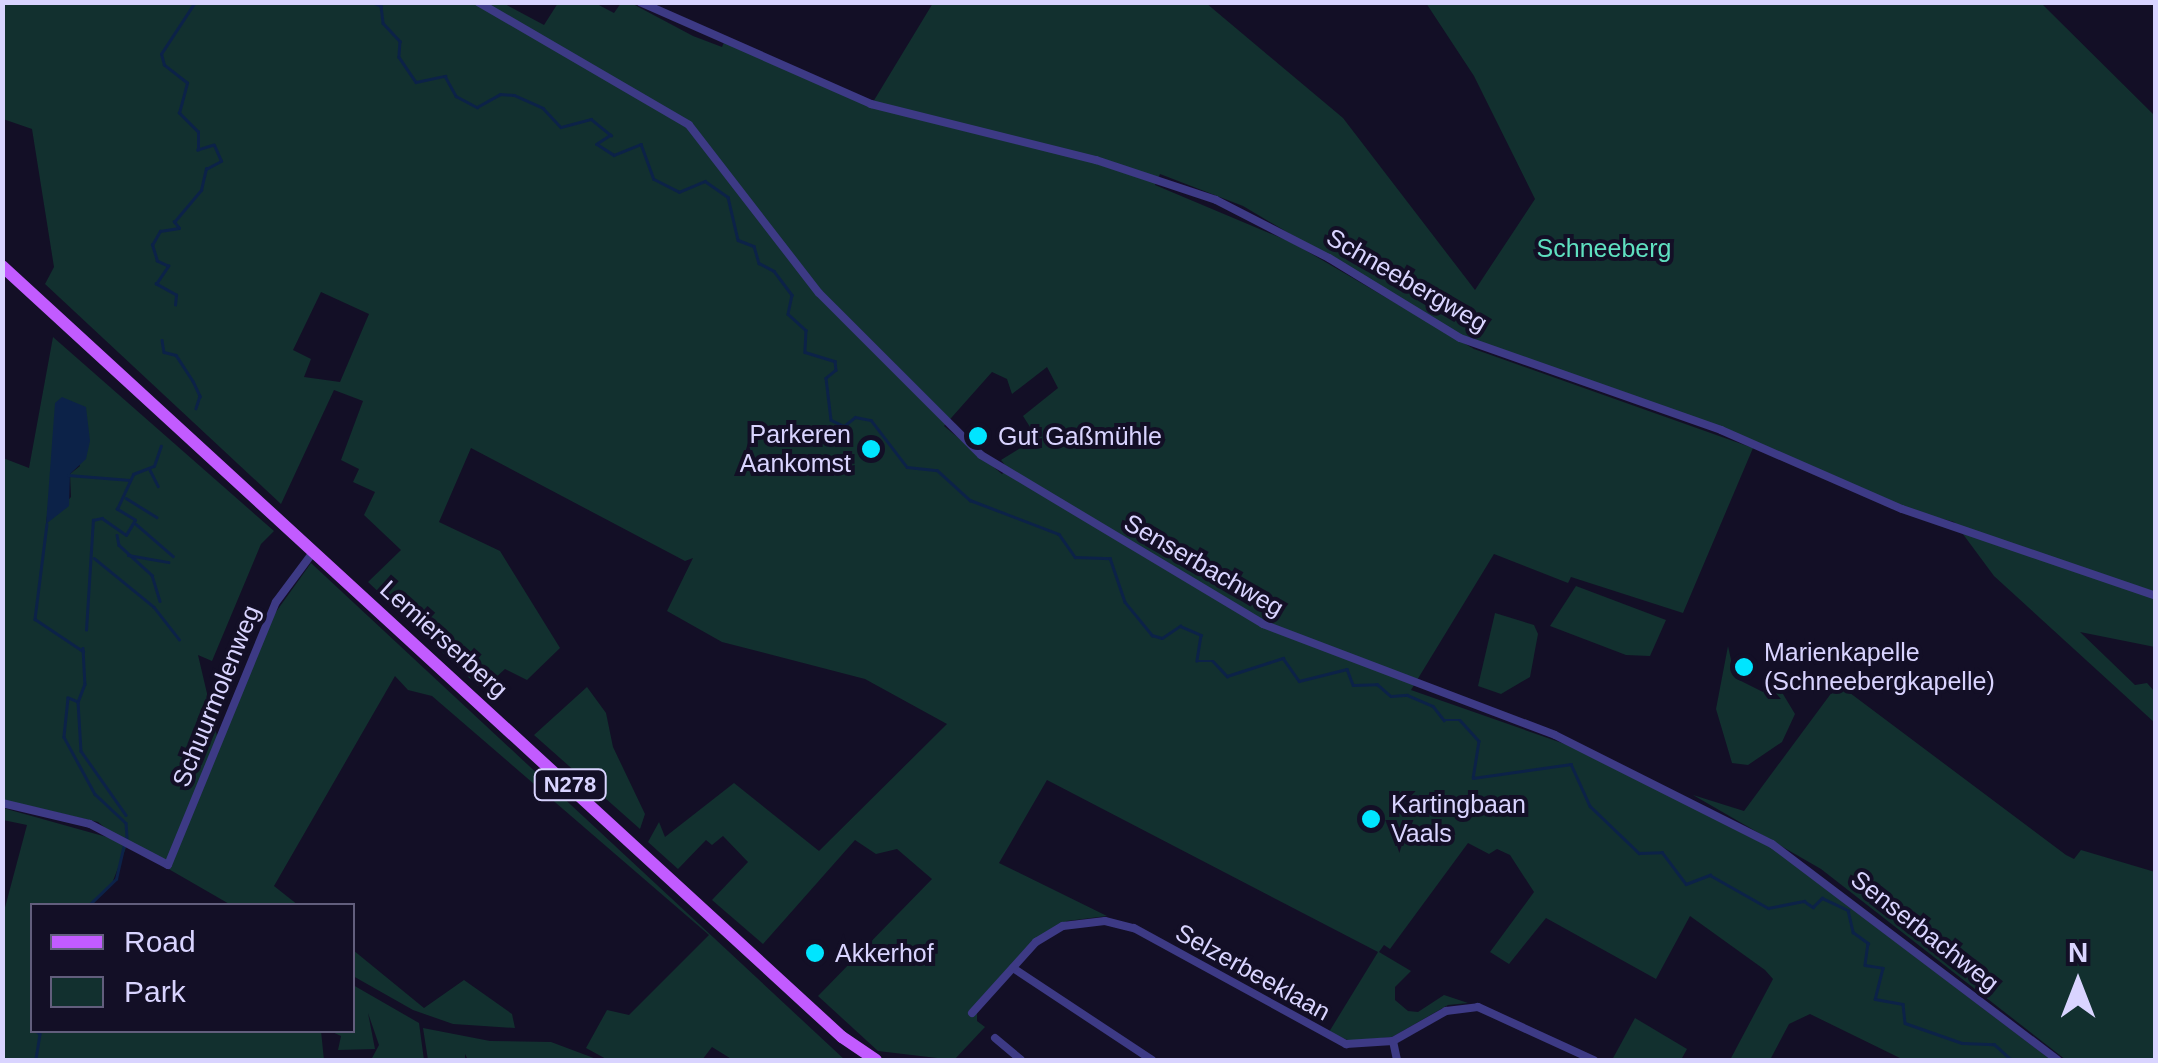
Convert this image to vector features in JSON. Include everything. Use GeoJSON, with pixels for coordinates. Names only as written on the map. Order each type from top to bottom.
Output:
{"type":"FeatureCollection","features":[{"type":"Feature","properties":{"kind":"main road","name":"Lemierserberg"},"geometry":{"type":"LineString","coordinates":[[2,266],[853,1047],[876,1060]]}},
{"type":"Feature","properties":{"kind":"main road","name":"Lemierserberg"},"geometry":{"type":"LineString","coordinates":[[853,1047],[860,1060]]}},
{"type":"Feature","properties":{"kind":"street","name":"Senserbachweg"},"geometry":{"type":"LineString","coordinates":[[478,2],[689,125],[819,293],[981,455],[1263,624],[1554,735],[1772,844],[2058,1060]]}},
{"type":"Feature","properties":{"kind":"street","name":"Schneebergweg"},"geometry":{"type":"LineString","coordinates":[[640,2],[872,104],[1096,160],[1216,200],[1329,258],[1460,338],[1722,430],[1902,509],[2156,596]]}},
{"type":"Feature","properties":{"kind":"street","name":"Schuurmolenweg"},"geometry":{"type":"LineString","coordinates":[[2,803],[98,827],[168,865],[271,614],[314,551]]}},
{"type":"Feature","properties":{"kind":"street","name":"Selzerbeeklaan"},"geometry":{"type":"LineString","coordinates":[[972,1013],[1013,968],[1063,926],[1120,923],[1328,1037],[1356,1046],[1393,1041],[1446,1011],[1478,1008],[1594,1060]]}},
{"type":"Feature","properties":{"kind":"street"},"geometry":{"type":"LineString","coordinates":[[1013,968],[1152,1060]]}},
{"type":"Feature","properties":{"kind":"street"},"geometry":{"type":"LineString","coordinates":[[995,1038],[1021,1060]]}},
{"type":"Feature","properties":{"kind":"street"},"geometry":{"type":"LineString","coordinates":[[1393,1041],[1397,1060]]}},
{"type":"Feature","properties":{"kind":"green space","name":"Schneeberg"},"geometry":{"type":"Polygon","coordinates":[[[501,2],[544,25],[558,3],[595,3],[614,13],[621,3],[631,3],[693,36],[722,47],[725,40],[873,102],[933,3],[1206,3],[1343,118],[1475,290],[1535,199],[1474,76],[1426,3],[2041,3],[2155,116],[2155,647],[2080,632],[2135,685],[2147,683],[2155,692],[2155,723],[1994,576],[1954,522],[1903,508],[1788,457],[1464,337],[1243,206],[1160,174],[1155,185],[1293,243],[1474,349],[1753,448],[1683,613],[1571,577],[1568,583],[1494,554],[1411,690],[1582,750],[1771,847],[2051,1060],[1904,1060],[1810,1014],[1789,1024],[1770,1060],[1730,1060],[1773,979],[1765,970],[1690,916],[1656,979],[1546,918],[1509,964],[1490,952],[1534,892],[1510,855],[1497,849],[1489,854],[1468,843],[1390,949],[1384,945],[1379,952],[1411,971],[1395,987],[1395,1000],[1408,1011],[1418,1012],[1444,995],[1468,1003],[1448,1005],[1392,1037],[1350,1041],[1329,1032],[1378,952],[1047,780],[999,863],[1107,916],[1067,921],[1026,948],[977,1002],[977,1021],[985,1027],[954,1060],[878,1051],[818,996],[932,879],[897,849],[876,854],[855,840],[763,944],[712,900],[748,862],[723,836],[712,845],[706,840],[678,869],[648,842],[659,822],[665,837],[734,783],[819,851],[947,724],[865,679],[722,642],[667,611],[693,558],[685,561],[471,448],[439,522],[500,551],[560,648],[527,680],[505,669],[482,690],[368,582],[401,550],[364,515],[375,492],[353,482],[359,469],[341,460],[363,401],[334,390],[281,504],[45,284],[54,267],[32,129],[3,119],[2,3],[501,2]],[[321,292],[293,350],[311,359],[304,377],[340,382],[369,314],[321,292]],[[1047,367],[1012,394],[1007,379],[992,372],[944,426],[1002,474],[1008,469],[1001,460],[1037,438],[1023,416],[1058,388],[1047,367]]]}},
{"type":"Feature","properties":{"kind":"green space"},"geometry":{"type":"Polygon","coordinates":[[[53,337],[274,531],[261,544],[212,661],[198,655],[217,736],[263,630],[311,563],[845,1060],[733,1060],[712,1047],[702,1060],[608,1060],[586,1048],[607,1010],[629,1015],[709,935],[432,696],[408,690],[395,676],[274,886],[295,903],[228,903],[127,845],[111,886],[93,903],[30,903],[30,1033],[321,1033],[324,1060],[3,1060],[3,915],[27,825],[3,820],[3,808],[121,841],[98,822],[3,800],[3,458],[29,468],[53,337]],[[58,420],[46,524],[71,497],[70,474],[80,466],[58,420]]]}},
{"type":"Feature","properties":{"kind":"green space"},"geometry":{"type":"Polygon","coordinates":[[[1576,586],[1666,620],[1650,656],[1626,655],[1550,626],[1576,586]]]}},
{"type":"Feature","properties":{"kind":"green space"},"geometry":{"type":"Polygon","coordinates":[[[1495,613],[1534,625],[1538,634],[1530,677],[1501,694],[1478,686],[1495,613]]]}},
{"type":"Feature","properties":{"kind":"green space"},"geometry":{"type":"Polygon","coordinates":[[[1728,646],[1735,678],[1763,692],[1771,674],[1795,714],[1782,742],[1748,765],[1732,763],[1716,709],[1728,646]]]}},
{"type":"Feature","properties":{"kind":"green space"},"geometry":{"type":"Polygon","coordinates":[[[1838,684],[2066,855],[2074,859],[2081,850],[2155,872],[2155,1060],[2066,1060],[1821,869],[1693,795],[1744,811],[1838,684]]]}},
{"type":"Feature","properties":{"kind":"green space"},"geometry":{"type":"Polygon","coordinates":[[[587,687],[606,713],[613,747],[645,814],[640,829],[534,735],[587,687]]]}},
{"type":"Feature","properties":{"kind":"green space"},"geometry":{"type":"Polygon","coordinates":[[[355,952],[424,1008],[464,980],[512,1014],[515,1028],[453,1024],[413,1010],[355,977],[355,952]]]}},
{"type":"Feature","properties":{"kind":"green space"},"geometry":{"type":"Polygon","coordinates":[[[355,986],[419,1023],[424,1060],[371,1060],[379,1045],[368,1013],[375,1049],[338,1050],[341,1036],[334,1033],[355,1033],[355,986]]]}},
{"type":"Feature","properties":{"kind":"green space"},"geometry":{"type":"Polygon","coordinates":[[[1635,1018],[1687,1049],[1681,1060],[1612,1060],[1635,1018]]]}},
{"type":"Feature","properties":{"kind":"green space"},"geometry":{"type":"Polygon","coordinates":[[[423,1028],[490,1041],[551,1042],[599,1060],[468,1060],[465,1054],[465,1060],[428,1060],[423,1028]]]}},
{"type":"Feature","properties":{"kind":"water"},"geometry":{"type":"Polygon","coordinates":[[[62,397],[86,407],[90,441],[86,459],[70,474],[69,506],[46,524],[55,403],[62,397]]]}},
{"type":"Feature","properties":{"kind":"waterway"},"geometry":{"type":"LineString","coordinates":[[175,305],[176,295],[156,284],[168,266],[157,261],[152,245],[160,231],[179,228],[174,222],[201,190],[206,169],[221,161],[214,145],[198,150],[198,132],[179,113],[187,83],[164,65],[161,54],[195,2]]}},
{"type":"Feature","properties":{"kind":"waterway"},"geometry":{"type":"LineString","coordinates":[[372,2],[381,6],[383,23],[400,41],[399,57],[416,82],[445,76],[456,96],[477,107],[500,94],[514,95],[543,108],[561,127],[591,119],[611,135],[597,144],[614,155],[641,144],[654,179],[679,192],[705,181],[728,197],[738,240],[754,246],[759,263],[774,271],[792,295],[788,314],[806,330],[805,352],[835,361],[836,370],[826,378],[831,420],[844,426],[855,417],[871,420],[907,467],[937,470],[970,500],[1059,534],[1075,557],[1110,558],[1125,602],[1152,635],[1162,638],[1180,626],[1201,635],[1197,661],[1213,661],[1227,676],[1283,658],[1299,681],[1347,669],[1353,685],[1377,684],[1391,696],[1407,695],[1433,706],[1444,720],[1460,720],[1479,741],[1473,778],[1571,764],[1590,806],[1639,853],[1662,852],[1686,884],[1710,875],[1768,908],[1804,901],[1813,907],[1822,898],[1848,910],[1853,932],[1868,943],[1865,965],[1883,968],[1875,999],[1903,1004],[1905,1023],[1962,1043],[1994,1044],[2012,1060]]}},
{"type":"Feature","properties":{"kind":"waterway"},"geometry":{"type":"LineString","coordinates":[[162,340],[164,352],[176,355],[193,381],[200,396],[196,408]]}},
{"type":"Feature","properties":{"kind":"waterway"},"geometry":{"type":"LineString","coordinates":[[86,630],[93,520],[102,518],[126,535],[135,520],[117,509],[133,474],[154,466],[161,446]]}},
{"type":"Feature","properties":{"kind":"waterway"},"geometry":{"type":"LineString","coordinates":[[150,470],[158,486]]}},
{"type":"Feature","properties":{"kind":"waterway"},"geometry":{"type":"LineString","coordinates":[[68,475],[130,480]]}},
{"type":"Feature","properties":{"kind":"waterway"},"geometry":{"type":"LineString","coordinates":[[126,498],[157,517]]}},
{"type":"Feature","properties":{"kind":"waterway"},"geometry":{"type":"LineString","coordinates":[[47,524],[35,619],[83,651]]}},
{"type":"Feature","properties":{"kind":"waterway"},"geometry":{"type":"LineString","coordinates":[[136,524],[173,556]]}},
{"type":"Feature","properties":{"kind":"waterway"},"geometry":{"type":"LineString","coordinates":[[117,535],[119,545],[152,575],[160,601]]}},
{"type":"Feature","properties":{"kind":"waterway"},"geometry":{"type":"LineString","coordinates":[[128,555],[168,562]]}},
{"type":"Feature","properties":{"kind":"waterway"},"geometry":{"type":"LineString","coordinates":[[94,558],[154,607],[179,639]]}},
{"type":"Feature","properties":{"kind":"waterway"},"geometry":{"type":"LineString","coordinates":[[83,648],[85,684],[78,702],[68,698],[64,737],[95,794],[126,823],[127,838]]}},
{"type":"Feature","properties":{"kind":"waterway"},"geometry":{"type":"LineString","coordinates":[[78,702],[81,751],[126,815]]}},
{"type":"Feature","properties":{"kind":"waterway"},"geometry":{"type":"LineString","coordinates":[[91,903],[116,879],[124,845]]}},
{"type":"Feature","properties":{"kind":"waterway"},"geometry":{"type":"LineString","coordinates":[[36,1060],[39,1033]]}},
{"type":"Feature","properties":{"kind":"place","name":"Gut Gaßmühle"},"geometry":{"type":"Point","coordinates":[978,436]}},
{"type":"Feature","properties":{"kind":"place","name":"Parkeren Aankomst"},"geometry":{"type":"Point","coordinates":[871,449]}},
{"type":"Feature","properties":{"kind":"place","name":"Marienkapelle (Schneebergkapelle)"},"geometry":{"type":"Point","coordinates":[1744,667]}},
{"type":"Feature","properties":{"kind":"place","name":"Kartingbaan Vaals"},"geometry":{"type":"Point","coordinates":[1371,819]}},
{"type":"Feature","properties":{"kind":"place","name":"Akkerhof"},"geometry":{"type":"Point","coordinates":[815,953]}}]}
